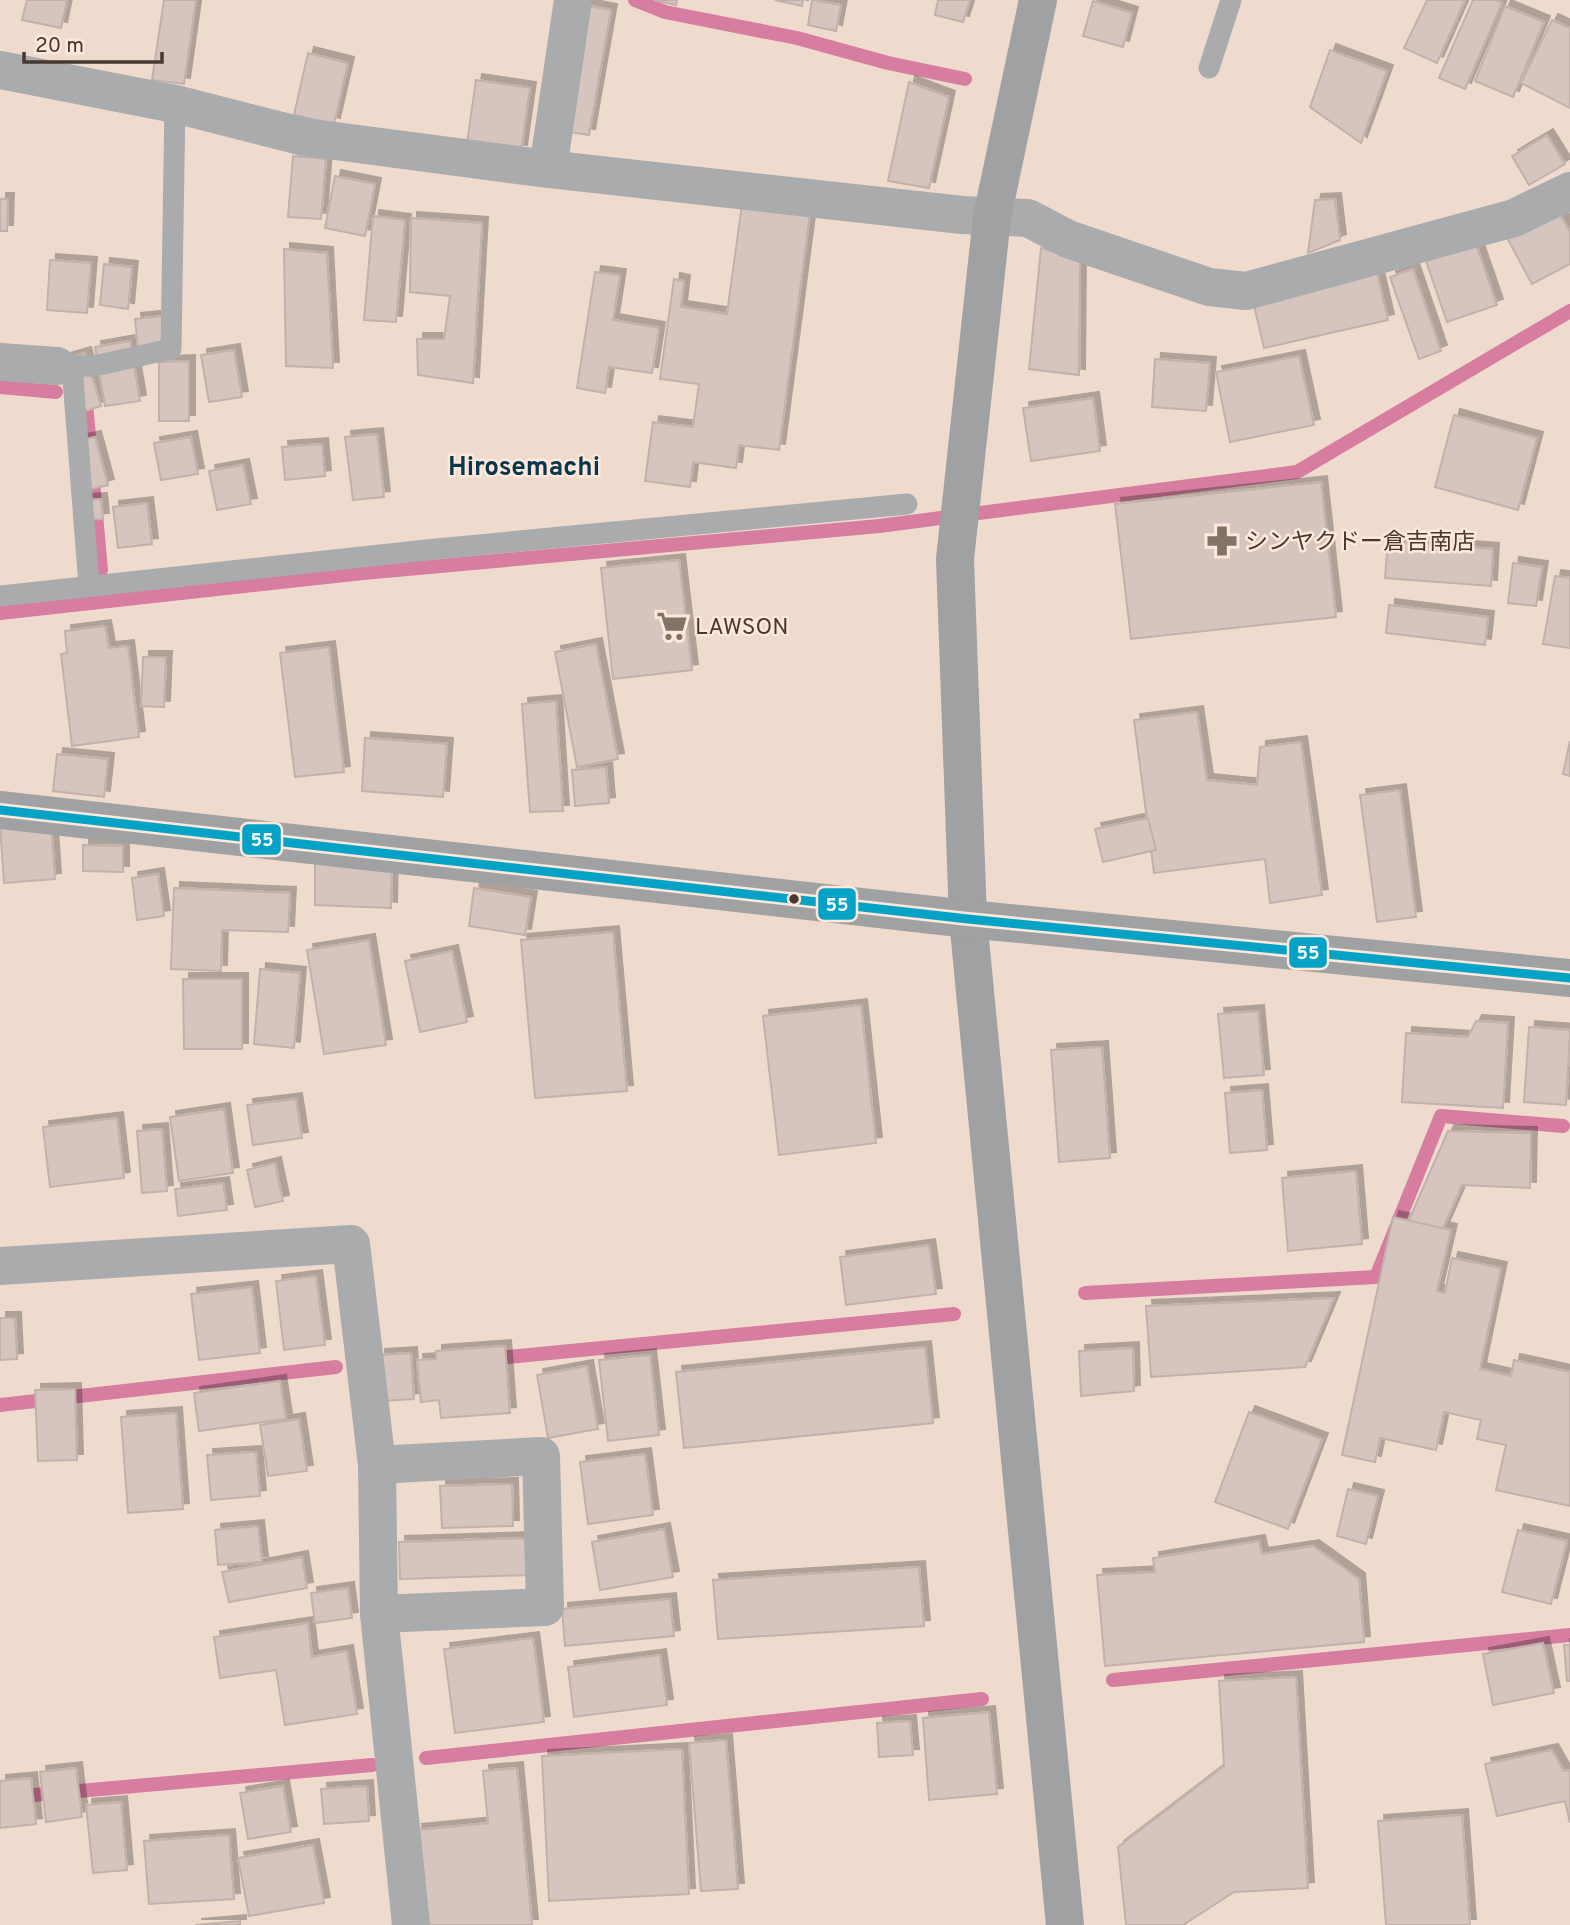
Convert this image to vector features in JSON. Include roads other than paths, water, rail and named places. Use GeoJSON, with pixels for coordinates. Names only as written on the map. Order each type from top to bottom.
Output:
{"type":"FeatureCollection","features":[{"type":"Feature","properties":{"kind":"street"},"geometry":{"type":"LineString","coordinates":[[548,169],[573,0]]}},
{"type":"Feature","properties":{"kind":"street"},"geometry":{"type":"LineString","coordinates":[[1038,0],[992,218],[955,559],[968,919],[1065,1925]]}},
{"type":"Feature","properties":{"kind":"street"},"geometry":{"type":"LineString","coordinates":[[0,70],[174,104],[304,137],[548,169],[992,218],[1028,218],[1068,239],[1209,287],[1246,291],[1514,218],[1570,191]]}},
{"type":"Feature","properties":{"kind":"street"},"geometry":{"type":"LineString","coordinates":[[0,362],[65,366]]}},
{"type":"Feature","properties":{"kind":"street"},"geometry":{"type":"LineString","coordinates":[[0,810],[968,919],[1570,978]]}},
{"type":"Feature","properties":{"kind":"street"},"geometry":{"type":"LineString","coordinates":[[0,1266],[351,1244],[377,1465],[379,1614],[411,1925]]}},
{"type":"Feature","properties":{"kind":"street"},"geometry":{"type":"LineString","coordinates":[[377,1465],[541,1456],[545,1607],[379,1614]]}},
{"type":"Feature","properties":{"kind":"lane"},"geometry":{"type":"LineString","coordinates":[[1209,68],[1231,0]]}},
{"type":"Feature","properties":{"kind":"lane"},"geometry":{"type":"LineString","coordinates":[[89,586],[65,366],[94,366],[171,349],[174,104]]}},
{"type":"Feature","properties":{"kind":"lane"},"geometry":{"type":"LineString","coordinates":[[0,596],[436,549],[906,504]]}},
{"type":"Feature","properties":{"kind":"waterway"},"geometry":{"type":"LineString","coordinates":[[635,0],[665,12],[797,38],[888,63],[965,79]]}},
{"type":"Feature","properties":{"kind":"waterway"},"geometry":{"type":"LineString","coordinates":[[0,613],[363,573],[879,526],[1297,472],[1570,311]]}},
{"type":"Feature","properties":{"kind":"waterway"},"geometry":{"type":"LineString","coordinates":[[0,387],[56,392]]}},
{"type":"Feature","properties":{"kind":"waterway"},"geometry":{"type":"LineString","coordinates":[[85,392],[101,570]]}},
{"type":"Feature","properties":{"kind":"waterway"},"geometry":{"type":"LineString","coordinates":[[1085,1293],[1376,1277],[1441,1116],[1563,1126]]}},
{"type":"Feature","properties":{"kind":"waterway"},"geometry":{"type":"LineString","coordinates":[[488,1359],[954,1314]]}},
{"type":"Feature","properties":{"kind":"waterway"},"geometry":{"type":"LineString","coordinates":[[0,1405],[336,1367]]}},
{"type":"Feature","properties":{"kind":"waterway"},"geometry":{"type":"LineString","coordinates":[[1113,1680],[1570,1635]]}},
{"type":"Feature","properties":{"kind":"waterway"},"geometry":{"type":"LineString","coordinates":[[426,1758],[982,1699]]}},
{"type":"Feature","properties":{"kind":"waterway"},"geometry":{"type":"LineString","coordinates":[[0,1798],[372,1765]]}},
{"type":"Feature","properties":{"kind":"place","name":"シンヤクドー倉吉南店"},"geometry":{"type":"Point","coordinates":[1222,541]}},
{"type":"Feature","properties":{"kind":"place","name":"LAWSON"},"geometry":{"type":"Point","coordinates":[672,626]}},
{"type":"Feature","properties":{"kind":"district","name":"Hirosemachi"},"geometry":{"type":"Point","coordinates":[524,466]}}]}
